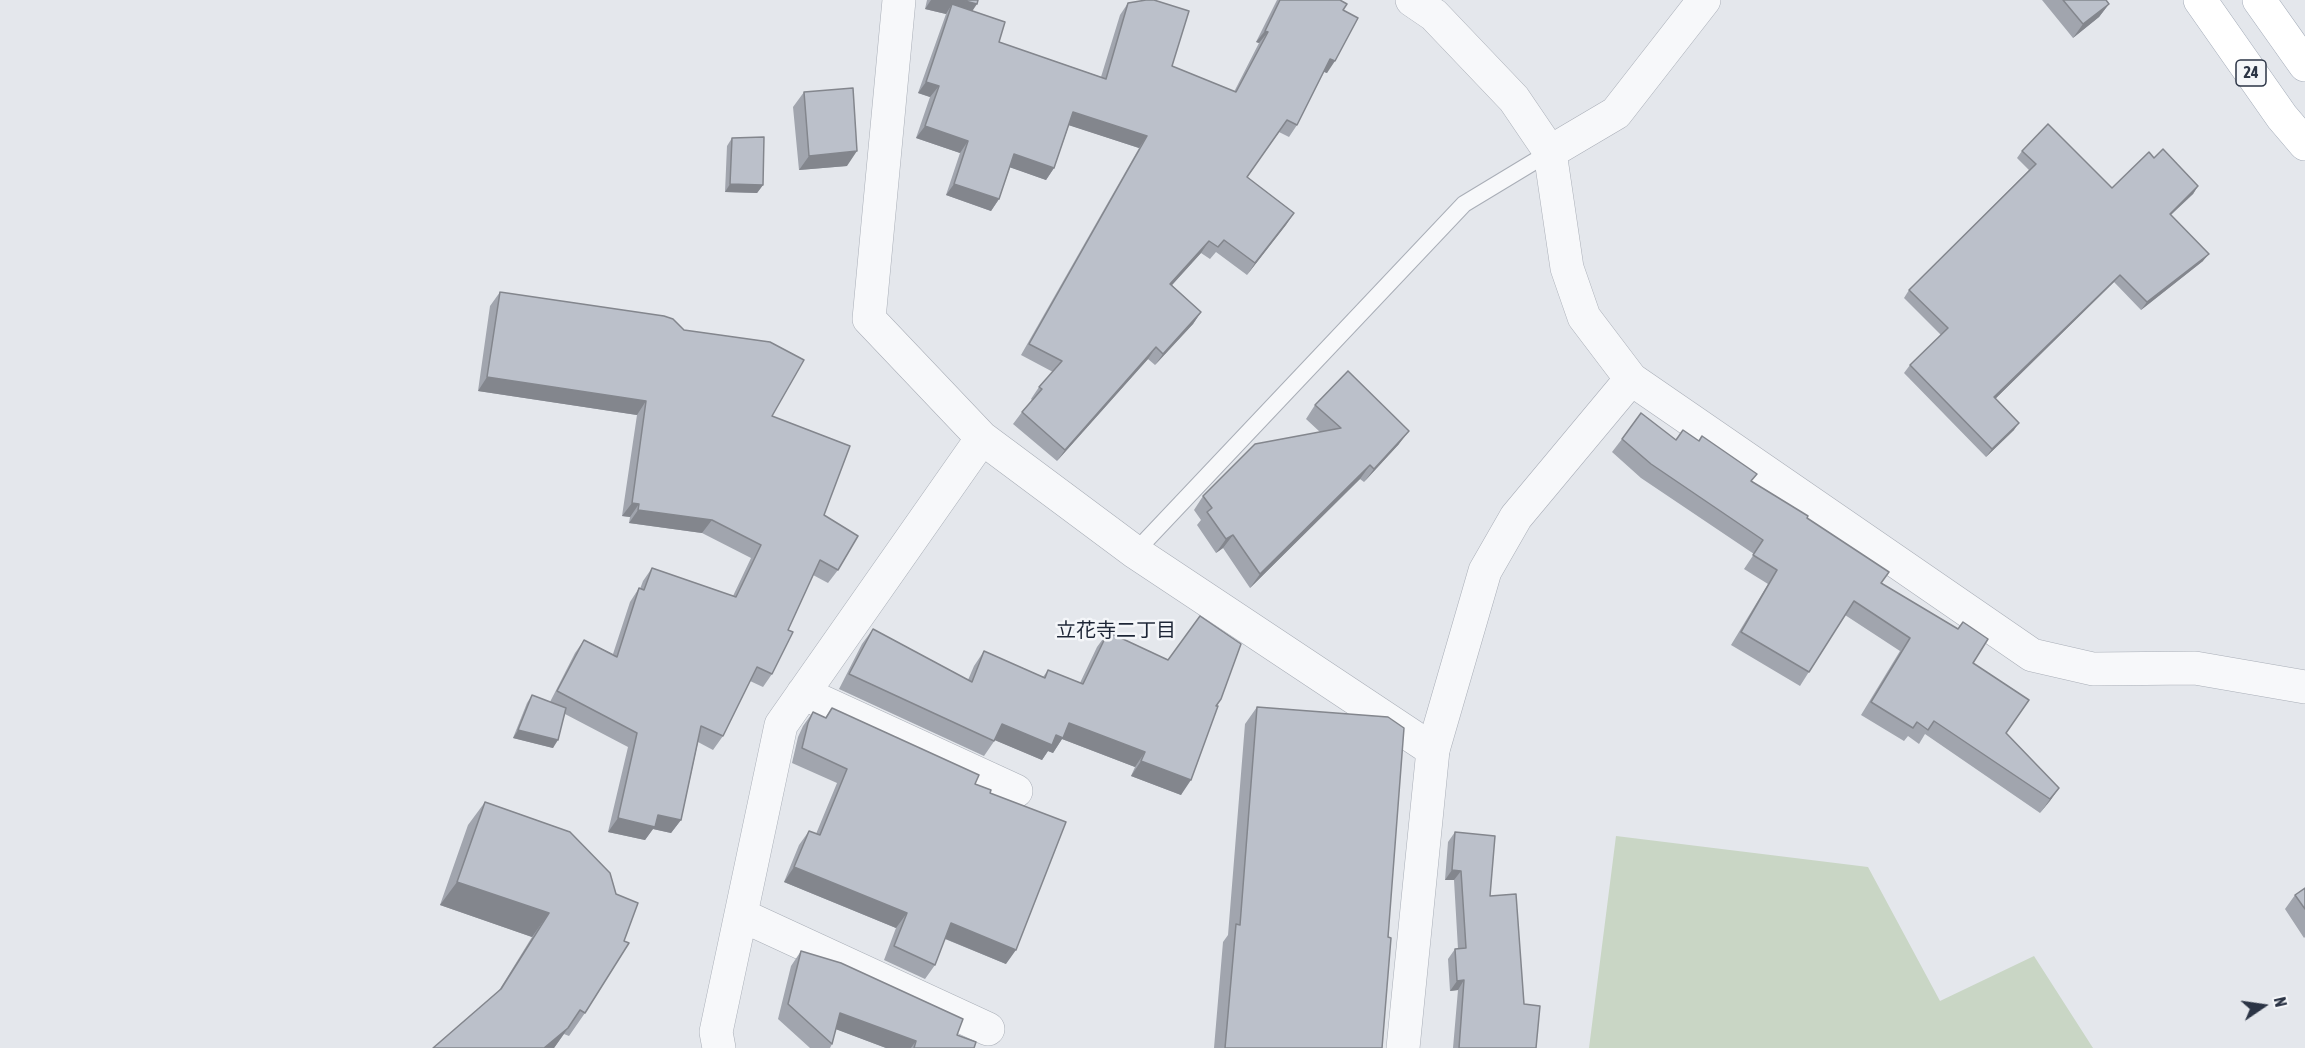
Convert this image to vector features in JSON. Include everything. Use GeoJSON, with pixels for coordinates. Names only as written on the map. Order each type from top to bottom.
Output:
{"type":"FeatureCollection","features":[{"type":"Feature","properties":{"kind":"main road","name":"24"},"geometry":{"type":"LineString","coordinates":[[2200,0],[2282,117],[2305,144]]}},
{"type":"Feature","properties":{"kind":"main road"},"geometry":{"type":"LineString","coordinates":[[2259,0],[2305,65]]}},
{"type":"Feature","properties":{"kind":"street"},"geometry":{"type":"LineString","coordinates":[[899,0],[868,319],[982,438],[1135,552],[1433,750]]}},
{"type":"Feature","properties":{"kind":"street"},"geometry":{"type":"LineString","coordinates":[[1412,0],[1434,15],[1514,99],[1550,152],[1567,268],[1584,317],[1631,379],[2032,655],[2093,669],[2195,668],[2305,687]]}},
{"type":"Feature","properties":{"kind":"street"},"geometry":{"type":"LineString","coordinates":[[1550,152],[1616,113],[1704,0]]}},
{"type":"Feature","properties":{"kind":"street"},"geometry":{"type":"LineString","coordinates":[[1403,1048],[1433,750],[1485,571],[1516,517],[1631,379]]}},
{"type":"Feature","properties":{"kind":"street"},"geometry":{"type":"LineString","coordinates":[[713,1043],[781,725],[982,438]]}},
{"type":"Feature","properties":{"kind":"street"},"geometry":{"type":"LineString","coordinates":[[803,693],[1016,791]]}},
{"type":"Feature","properties":{"kind":"street"},"geometry":{"type":"LineString","coordinates":[[741,915],[988,1029]]}},
{"type":"Feature","properties":{"kind":"lane"},"geometry":{"type":"LineString","coordinates":[[1135,552],[1464,204],[1550,152]]}},
{"type":"Feature","properties":{"kind":"green space"},"geometry":{"type":"Polygon","coordinates":[[[1616,836],[1868,867],[1940,1001],[2034,956],[2093,1048],[1589,1048],[1616,836]]]}},
{"type":"Feature","properties":{"kind":"building"},"geometry":{"type":"Polygon","coordinates":[[[961,0],[978,0],[977,4],[961,0]]]}},
{"type":"Feature","properties":{"kind":"building"},"geometry":{"type":"Polygon","coordinates":[[[1154,0],[1189,11],[1172,66],[1236,92],[1268,32],[1265,31],[1280,0],[1340,0],[1347,4],[1343,10],[1358,18],[1335,61],[1330,59],[1297,125],[1287,120],[1247,177],[1294,213],[1255,263],[1224,240],[1218,247],[1209,241],[1170,284],[1201,312],[1163,354],[1156,347],[1065,450],[1022,412],[1042,389],[1039,387],[1062,361],[1029,344],[1147,136],[1073,112],[1054,168],[1014,154],[999,199],[954,184],[968,141],[925,126],[939,86],[926,82],[952,4],[1005,22],[999,42],[1106,79],[1128,3],[1154,0]]]}},
{"type":"Feature","properties":{"kind":"building"},"geometry":{"type":"Polygon","coordinates":[[[2063,0],[2106,0],[2109,4],[2083,24],[2063,0]]]}},
{"type":"Feature","properties":{"kind":"building"},"geometry":{"type":"Polygon","coordinates":[[[853,88],[857,151],[809,156],[804,92],[853,88]]]}},
{"type":"Feature","properties":{"kind":"building"},"geometry":{"type":"Polygon","coordinates":[[[2048,124],[2112,188],[2149,152],[2154,158],[2163,149],[2198,186],[2170,214],[2209,254],[2147,302],[2120,275],[1994,397],[2019,423],[1992,449],[1910,365],[1948,328],[1909,290],[2036,164],[2022,151],[2048,124]]]}},
{"type":"Feature","properties":{"kind":"building"},"geometry":{"type":"Polygon","coordinates":[[[764,137],[763,185],[730,184],[732,138],[764,137]]]}},
{"type":"Feature","properties":{"kind":"building"},"geometry":{"type":"Polygon","coordinates":[[[500,292],[664,316],[673,319],[684,330],[770,342],[804,360],[772,416],[850,446],[824,515],[858,536],[838,570],[820,560],[788,630],[793,632],[772,674],[757,667],[723,736],[701,726],[681,820],[658,815],[655,827],[618,818],[637,733],[557,691],[584,640],[617,657],[639,588],[644,590],[652,568],[736,597],[761,545],[712,520],[638,510],[639,504],[632,503],[646,401],[487,377],[500,292]]]}},
{"type":"Feature","properties":{"kind":"building"},"geometry":{"type":"Polygon","coordinates":[[[1348,371],[1409,431],[1374,469],[1370,465],[1260,574],[1233,535],[1226,539],[1207,512],[1212,508],[1203,496],[1255,444],[1341,428],[1315,405],[1348,371]]]}},
{"type":"Feature","properties":{"kind":"building"},"geometry":{"type":"Polygon","coordinates":[[[1641,413],[1676,440],[1683,430],[1699,441],[1702,436],[1757,474],[1751,481],[1808,516],[1807,518],[1889,572],[1881,583],[1958,629],[1963,622],[1988,639],[1973,663],[2029,700],[2006,733],[2059,788],[2050,799],[1934,721],[1928,730],[1917,722],[1913,728],[1871,702],[1910,638],[1854,601],[1809,672],[1741,632],[1777,570],[1753,555],[1763,540],[1651,464],[1622,439],[1641,413]]]}},
{"type":"Feature","properties":{"kind":"building"},"geometry":{"type":"Polygon","coordinates":[[[1200,616],[1241,644],[1221,699],[1216,706],[1218,706],[1191,780],[1141,761],[1145,752],[1069,723],[1063,738],[1056,735],[1052,745],[1002,724],[994,741],[849,674],[873,629],[972,682],[984,651],[1045,678],[1048,670],[1083,684],[1108,632],[1168,660],[1200,616]]]}},
{"type":"Feature","properties":{"kind":"building"},"geometry":{"type":"Polygon","coordinates":[[[532,695],[566,708],[558,740],[518,730],[532,695]]]}},
{"type":"Feature","properties":{"kind":"building"},"geometry":{"type":"Polygon","coordinates":[[[1257,707],[1388,717],[1404,728],[1382,1048],[1225,1048],[1236,924],[1240,925],[1257,707]]]}},
{"type":"Feature","properties":{"kind":"building"},"geometry":{"type":"Polygon","coordinates":[[[832,708],[979,775],[975,784],[991,790],[990,793],[1066,822],[1016,950],[951,923],[935,965],[894,946],[907,913],[794,867],[809,831],[820,835],[847,769],[802,748],[813,712],[826,718],[832,708]]]}},
{"type":"Feature","properties":{"kind":"building"},"geometry":{"type":"Polygon","coordinates":[[[485,802],[570,832],[610,873],[616,894],[638,903],[624,941],[629,943],[585,1013],[580,1010],[568,1028],[544,1048],[433,1048],[501,989],[549,913],[457,882],[485,802]]]}},
{"type":"Feature","properties":{"kind":"building"},"geometry":{"type":"Polygon","coordinates":[[[1455,832],[1495,836],[1490,896],[1516,894],[1524,1004],[1540,1006],[1536,1048],[1459,1048],[1464,980],[1457,981],[1455,949],[1466,948],[1461,871],[1452,870],[1455,832]]]}},
{"type":"Feature","properties":{"kind":"building"},"geometry":{"type":"Polygon","coordinates":[[[2305,888],[2305,909],[2295,895],[2305,888]]]}},
{"type":"Feature","properties":{"kind":"building"},"geometry":{"type":"Polygon","coordinates":[[[801,951],[841,963],[963,1019],[957,1035],[976,1042],[974,1048],[914,1048],[916,1041],[840,1013],[832,1044],[788,1004],[801,951]]]}},
{"type":"Feature","properties":{"kind":"district","name":"立花寺二丁目"},"geometry":{"type":"Point","coordinates":[1116,631]}}]}
